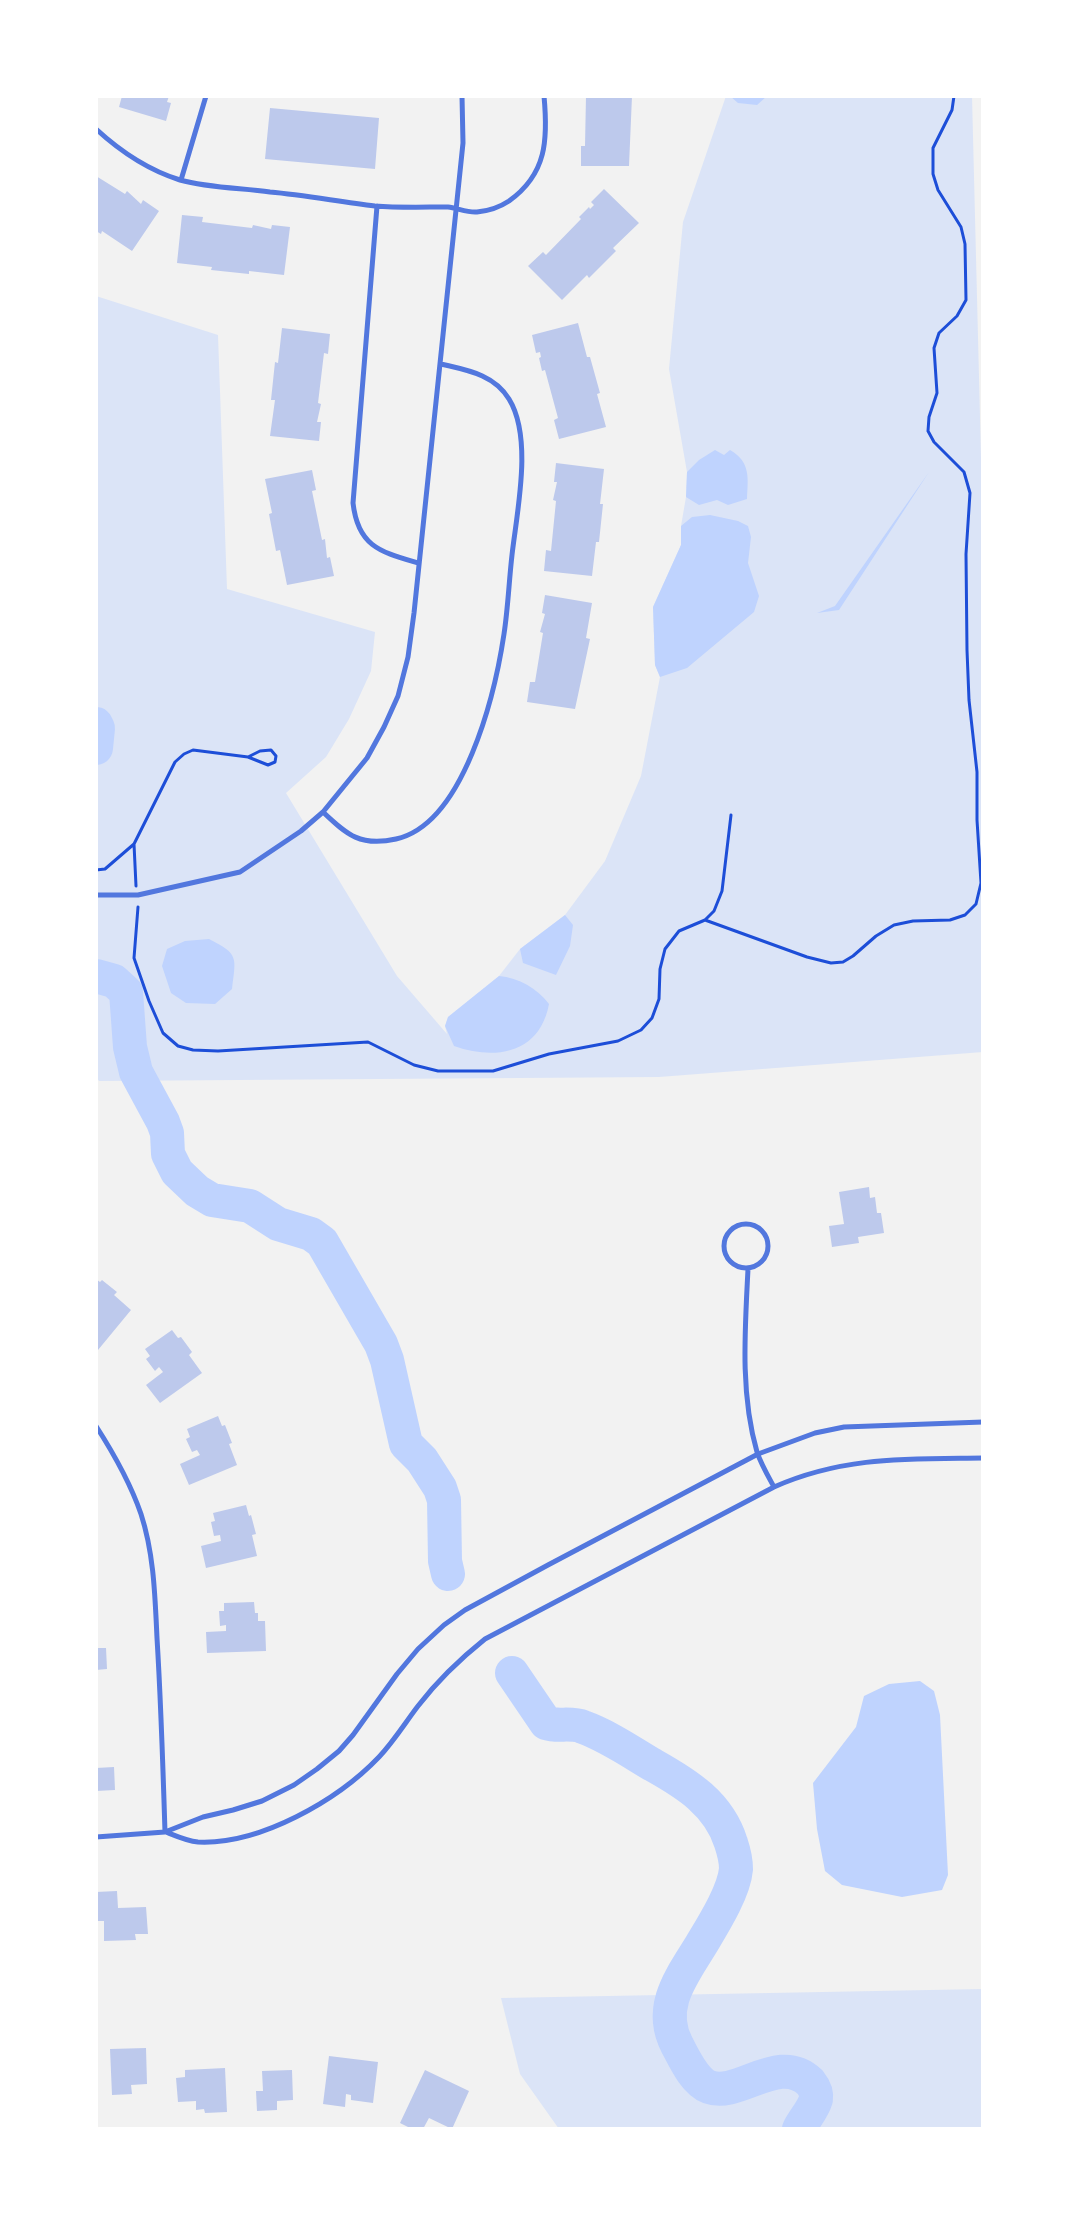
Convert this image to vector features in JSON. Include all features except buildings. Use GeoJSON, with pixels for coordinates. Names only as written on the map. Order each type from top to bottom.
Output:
{"type":"FeatureCollection","features":[{"type":"Feature","properties":{"kind":"street"},"geometry":{"type":"LineString","coordinates":[[180,180],[206,96]]}},
{"type":"Feature","properties":{"kind":"street"},"geometry":{"type":"LineString","coordinates":[[96,895],[138,895],[240,872],[301,831],[323,812],[367,758],[384,727],[398,696],[408,657],[457,208],[463,143],[462,96]]}},
{"type":"Feature","properties":{"kind":"street"},"geometry":{"type":"LineString","coordinates":[[96,130],[123,153],[145,166],[180,180],[377,206],[457,208],[475,212],[492,210],[508,201],[528,184],[541,162],[545,148],[547,116],[544,96]]}},
{"type":"Feature","properties":{"kind":"street"},"geometry":{"type":"LineString","coordinates":[[377,206],[353,503],[361,532],[374,547],[394,556],[418,563]]}},
{"type":"Feature","properties":{"kind":"street"},"geometry":{"type":"LineString","coordinates":[[323,812],[350,836],[372,842],[385,842],[405,837],[424,826],[435,817],[454,790],[480,733],[492,693],[504,634],[520,477],[522,441],[519,419],[509,398],[490,379],[471,371],[440,364]]}},
{"type":"Feature","properties":{"kind":"street"},"geometry":{"type":"LineString","coordinates":[[746,1224],[760,1229],[765,1234],[769,1249],[762,1263],[748,1269],[740,1268],[729,1260],[724,1247],[728,1234],[732,1229],[746,1224]]}},
{"type":"Feature","properties":{"kind":"street"},"geometry":{"type":"LineString","coordinates":[[748,1269],[744,1360],[752,1428],[758,1454],[774,1487]]}},
{"type":"Feature","properties":{"kind":"street"},"geometry":{"type":"LineString","coordinates":[[96,1837],[165,1832],[203,1817],[262,1801],[294,1785],[317,1769],[348,1740],[418,1649],[444,1625],[465,1610],[548,1564],[758,1454],[814,1433],[844,1427],[983,1422]]}},
{"type":"Feature","properties":{"kind":"street"},"geometry":{"type":"LineString","coordinates":[[96,1426],[122,1468],[141,1515],[151,1556],[158,1657],[165,1832]]}},
{"type":"Feature","properties":{"kind":"street"},"geometry":{"type":"LineString","coordinates":[[165,1832],[196,1842],[223,1840],[256,1832],[301,1814],[354,1779],[379,1757],[439,1681],[464,1656],[485,1640],[774,1487],[816,1471],[863,1461],[983,1458]]}},
{"type":"Feature","properties":{"kind":"path"},"geometry":{"type":"LineString","coordinates":[[705,920],[807,957],[831,963],[842,962],[853,956],[876,936],[894,925],[913,921],[950,920],[965,915],[976,904],[981,883],[977,820],[977,763],[967,650],[966,554],[970,493],[964,472],[934,442],[928,431],[929,417],[937,393],[934,348],[939,333],[957,316],[966,300],[965,244],[961,227],[938,190],[933,174],[933,148],[952,110],[954,96]]}},
{"type":"Feature","properties":{"kind":"path"},"geometry":{"type":"LineString","coordinates":[[96,870],[105,869],[134,844],[175,762],[184,754],[193,750],[248,757],[268,764],[275,762],[276,756],[271,750],[260,751],[248,757]]}},
{"type":"Feature","properties":{"kind":"path"},"geometry":{"type":"LineString","coordinates":[[134,844],[138,922],[134,958],[149,1001],[163,1033],[178,1046],[193,1050],[218,1051],[368,1042],[414,1066],[438,1071],[493,1071],[549,1054],[618,1041],[641,1030],[652,1018],[659,999],[660,969],[665,949],[679,931],[705,920],[714,911],[722,891],[731,815]]}},
{"type":"Feature","properties":{"kind":"shaded area"},"geometry":{"type":"Polygon","coordinates":[[[726,96],[972,96],[983,538],[983,1052],[659,1077],[99,1081],[96,1077],[96,296],[218,335],[227,589],[375,632],[371,671],[349,719],[326,757],[286,793],[397,976],[447,1034],[445,1026],[448,1017],[499,976],[520,949],[565,915],[605,861],[641,776],[660,677],[655,665],[653,607],[681,545],[681,526],[686,497],[687,472],[669,369],[683,222],[726,96]]]}},
{"type":"Feature","properties":{"kind":"shaded area"},"geometry":{"type":"Polygon","coordinates":[[[983,1989],[983,2129],[559,2129],[520,2074],[501,1998],[983,1989]]]}},
{"type":"Feature","properties":{"kind":"water"},"geometry":{"type":"Polygon","coordinates":[[[730,96],[767,96],[757,105],[738,103],[730,96]]]}},
{"type":"Feature","properties":{"kind":"water"},"geometry":{"type":"Polygon","coordinates":[[[715,450],[724,455],[730,450],[742,460],[748,477],[747,499],[728,505],[717,500],[699,505],[686,497],[687,472],[699,460],[715,450]]]}},
{"type":"Feature","properties":{"kind":"water"},"geometry":{"type":"Polygon","coordinates":[[[929,472],[839,610],[817,613],[835,606],[929,472]]]}},
{"type":"Feature","properties":{"kind":"water"},"geometry":{"type":"Polygon","coordinates":[[[710,515],[738,521],[748,526],[751,537],[748,563],[759,596],[754,612],[687,668],[660,677],[655,665],[653,607],[681,545],[681,526],[692,517],[710,515]]]}},
{"type":"Feature","properties":{"kind":"water"},"geometry":{"type":"Polygon","coordinates":[[[565,915],[573,925],[570,946],[556,975],[523,963],[520,949],[565,915]]]}},
{"type":"Feature","properties":{"kind":"water"},"geometry":{"type":"Polygon","coordinates":[[[209,939],[231,953],[234,963],[232,989],[215,1004],[186,1003],[171,993],[162,966],[167,949],[185,941],[209,939]]]}},
{"type":"Feature","properties":{"kind":"water"},"geometry":{"type":"Polygon","coordinates":[[[499,976],[514,979],[527,985],[539,993],[549,1004],[544,1020],[536,1033],[526,1043],[514,1049],[500,1052],[485,1053],[454,1046],[445,1026],[448,1017],[499,976]]]}},
{"type":"Feature","properties":{"kind":"water"},"geometry":{"type":"Polygon","coordinates":[[[920,1681],[934,1691],[940,1715],[948,1875],[942,1890],[902,1897],[842,1885],[825,1871],[817,1829],[813,1783],[856,1727],[864,1696],[889,1684],[920,1681]]]}},
{"type":"Feature","properties":{"kind":"waterway"},"geometry":{"type":"LineString","coordinates":[[96,724],[98,728],[96,748]]}},
{"type":"Feature","properties":{"kind":"waterway"},"geometry":{"type":"LineString","coordinates":[[96,976],[114,981],[126,992],[130,1047],[136,1072],[163,1122],[167,1133],[168,1154],[177,1172],[197,1191],[212,1200],[250,1206],[278,1224],[311,1234],[322,1242],[381,1344],[387,1360],[406,1444],[422,1460],[440,1488],[444,1500],[445,1561],[448,1574]]}},
{"type":"Feature","properties":{"kind":"waterway"},"geometry":{"type":"LineString","coordinates":[[512,1673],[546,1723],[578,1726],[610,1740],[678,1780],[700,1796],[719,1817],[731,1843],[736,1869],[731,1888],[722,1908],[674,1992],[670,2018],[672,2031],[690,2069],[699,2080],[709,2087],[721,2089],[733,2087],[772,2073],[785,2072],[798,2074],[810,2082],[815,2090],[816,2099],[799,2129]]}}]}
